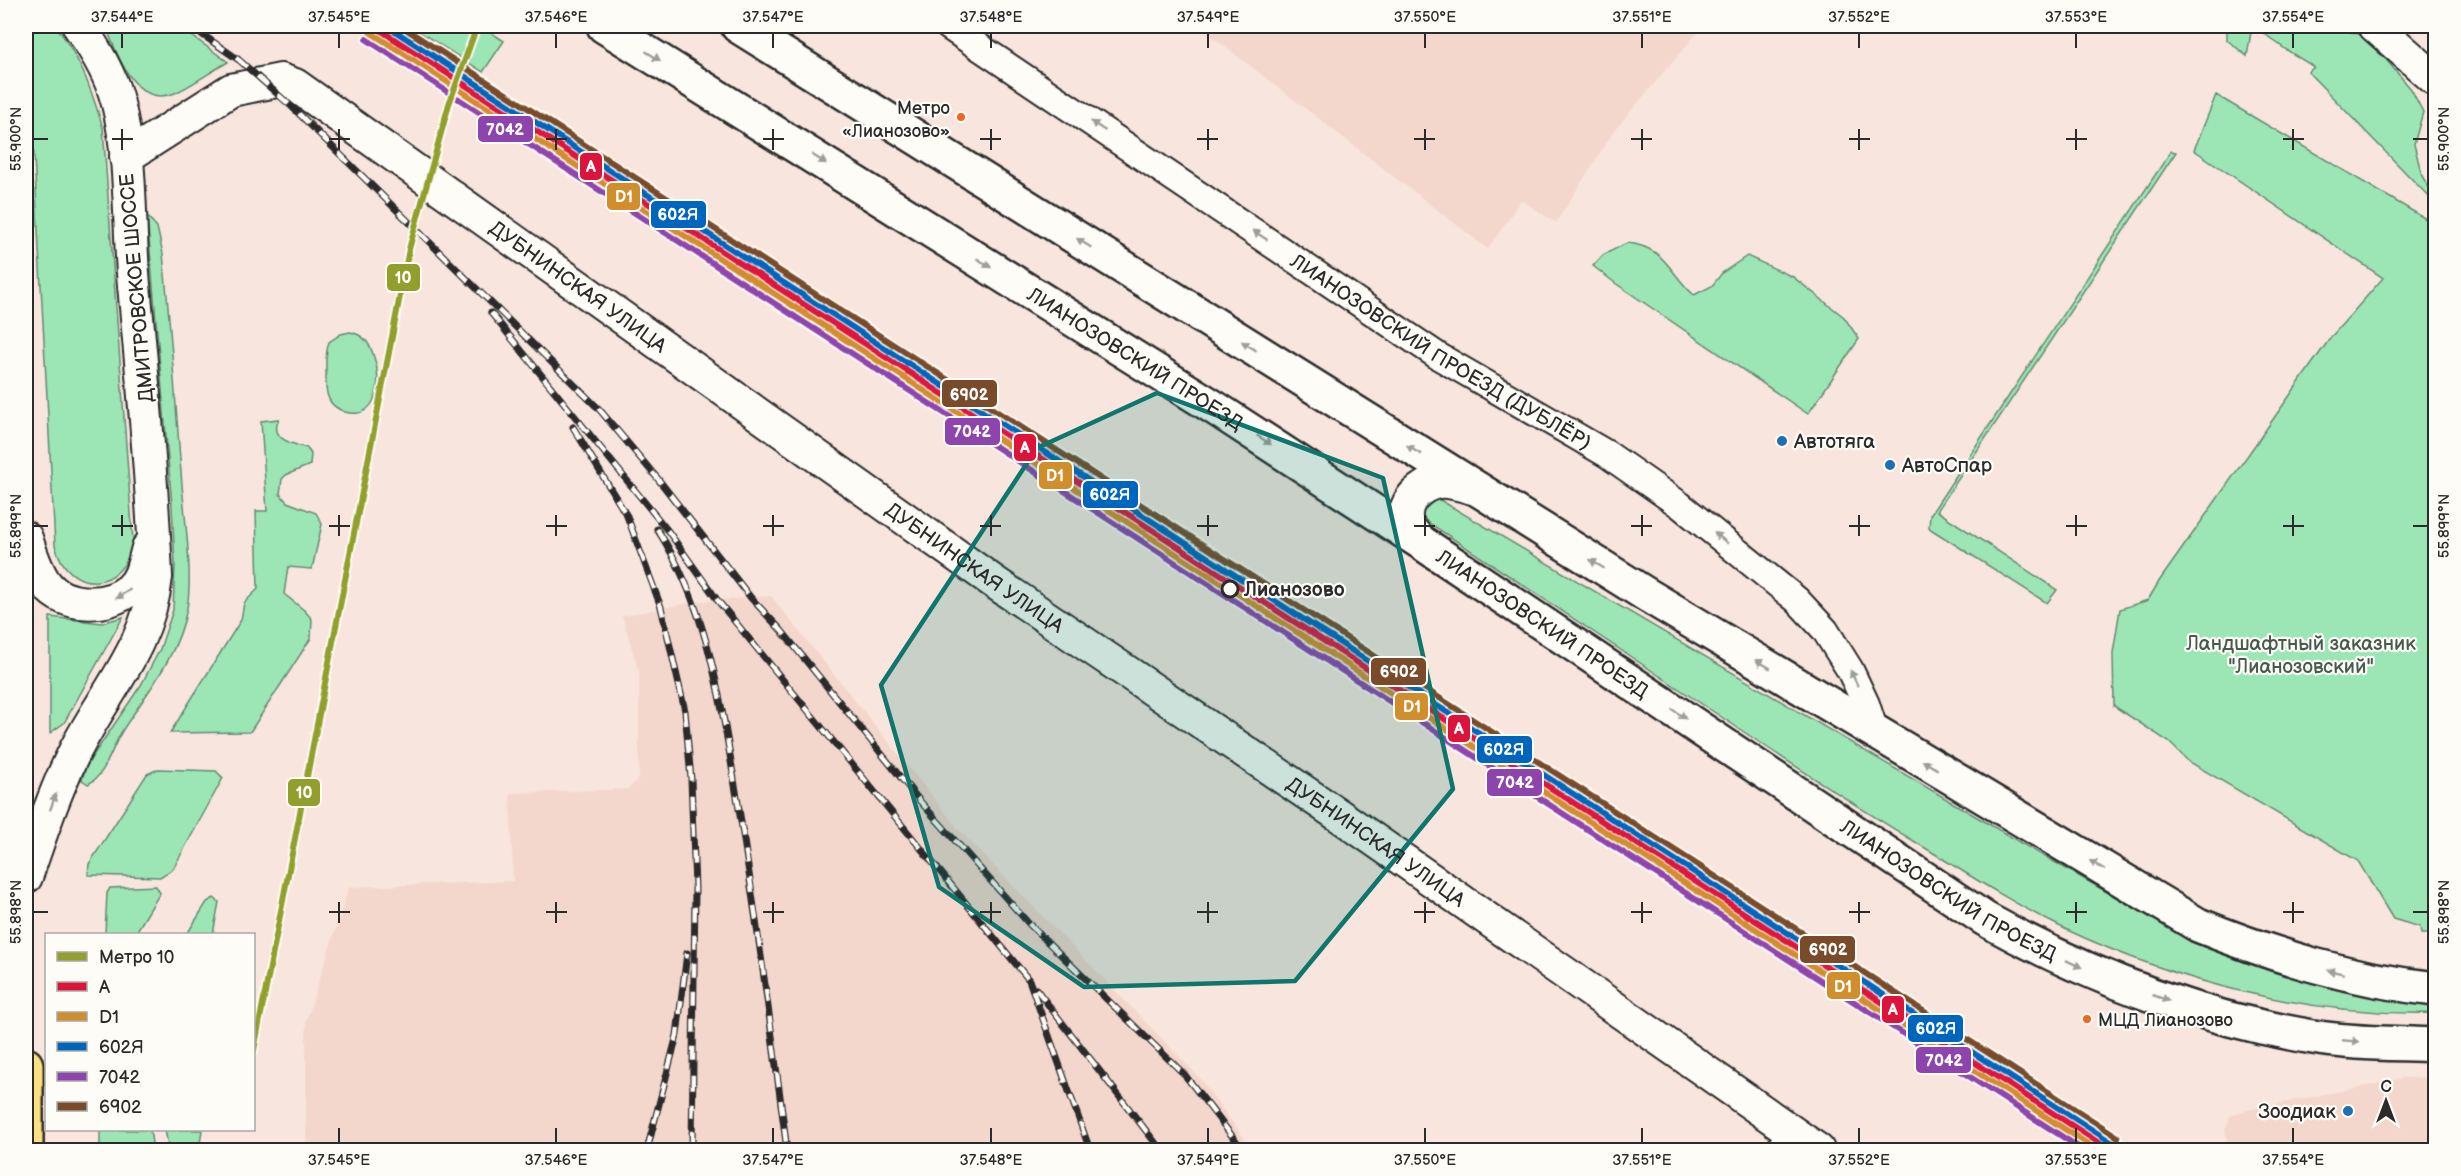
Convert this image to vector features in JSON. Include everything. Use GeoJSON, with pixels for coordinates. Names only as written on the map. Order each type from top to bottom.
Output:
{"type":"FeatureCollection","features":[{"type":"Feature","properties":{"kind":"main road","name":"ЛИАНОЗОВСКИЙ ПРОЕЗД"},"geometry":{"type":"LineString","coordinates":[[603,26],[1215,408],[1422,543],[1985,919],[2025,941],[2106,978],[2202,1012],[2315,1038],[2436,1045]]}},
{"type":"Feature","properties":{"kind":"main road"},"geometry":{"type":"LineString","coordinates":[[738,26],[1647,595],[2198,925],[2318,968],[2404,986],[2436,988]]}},
{"type":"Feature","properties":{"kind":"main road"},"geometry":{"type":"LineString","coordinates":[[26,1065],[26,1150]]}},
{"type":"Feature","properties":{"kind":"street","name":"ДМИТРОВСКОЕ ШОССЕ"},"geometry":{"type":"LineString","coordinates":[[26,877],[62,776],[144,632],[155,587],[154,524],[122,123],[114,90],[104,67],[79,26]]}},
{"type":"Feature","properties":{"kind":"street","name":"ЛИАНОЗОВСКИЙ ПРОЕЗД (ДУБЛЁР)"},"geometry":{"type":"LineString","coordinates":[[948,26],[1438,356],[1607,454],[1680,506],[1797,600],[1825,630],[1850,670],[1866,704],[1875,732]]}},
{"type":"Feature","properties":{"kind":"street"},"geometry":{"type":"LineString","coordinates":[[2375,26],[2436,80]]}},
{"type":"Feature","properties":{"kind":"street","name":"ДУБНИНСКАЯ УЛИЦА"},"geometry":{"type":"LineString","coordinates":[[126,157],[231,90],[281,80],[295,85],[994,582],[1343,818],[1785,1141],[1818,1150]]}},
{"type":"Feature","properties":{"kind":"street"},"geometry":{"type":"LineString","coordinates":[[1422,543],[1411,531],[1406,519],[1408,506],[1415,494],[1427,486],[1447,482],[1477,489]]}},
{"type":"Feature","properties":{"kind":"street","name":"ДМИТРОВСКОЕ ШОССЕ"},"geometry":{"type":"LineString","coordinates":[[26,538],[47,585],[61,597],[76,602],[94,603],[113,599],[131,589],[142,571],[154,524]]}},
{"type":"Feature","properties":{"kind":"highlighted area"},"geometry":{"type":"Polygon","coordinates":[[[1157,393],[1383,478],[1453,789],[1295,981],[1084,987],[939,887],[881,685],[1037,448],[1157,393]]]}},
{"type":"Feature","properties":{"kind":"shaded area"},"geometry":{"type":"Polygon","coordinates":[[[1198,26],[1703,26],[1614,131],[1556,223],[1521,200],[1488,249],[1198,26]]]}},
{"type":"Feature","properties":{"kind":"shaded area"},"geometry":{"type":"Polygon","coordinates":[[[771,596],[960,831],[1199,1077],[1253,1150],[306,1150],[306,1021],[349,887],[513,881],[510,793],[628,789],[639,778],[639,672],[622,616],[694,602],[771,596]]]}},
{"type":"Feature","properties":{"kind":"shaded area"},"geometry":{"type":"Polygon","coordinates":[[[2435,1077],[2435,1150],[2232,1150],[2228,1145],[2225,1130],[2230,1116],[2242,1111],[2404,1078],[2435,1077]]]}},
{"type":"Feature","properties":{"kind":"green space"},"geometry":{"type":"Polygon","coordinates":[[[27,26],[56,26],[65,38],[84,75],[103,128],[133,541],[128,558],[119,570],[108,578],[96,581],[83,580],[72,573],[62,562],[55,545],[27,26]]]}},
{"type":"Feature","properties":{"kind":"green space"},"geometry":{"type":"Polygon","coordinates":[[[106,26],[178,26],[228,62],[175,93],[161,96],[149,93],[129,76],[115,50],[106,26]]]}},
{"type":"Feature","properties":{"kind":"green space"},"geometry":{"type":"Polygon","coordinates":[[[410,26],[481,26],[504,41],[483,72],[410,26]]]}},
{"type":"Feature","properties":{"kind":"green space"},"geometry":{"type":"Polygon","coordinates":[[[2227,26],[2252,26],[2247,56],[2227,40],[2227,26]]]}},
{"type":"Feature","properties":{"kind":"green space"},"geometry":{"type":"Polygon","coordinates":[[[2254,26],[2335,26],[2366,36],[2411,89],[2423,112],[2414,144],[2422,176],[2428,186],[2435,180],[2435,203],[2308,72],[2314,67],[2254,26]]]}},
{"type":"Feature","properties":{"kind":"green space","name":"Ландшафтный заказник \"Лианозовский\""},"geometry":{"type":"Polygon","coordinates":[[[2216,95],[2431,222],[2435,218],[2435,934],[2421,934],[2420,927],[2393,919],[2358,861],[2188,761],[2169,742],[2114,706],[2113,653],[2120,609],[2148,600],[2331,337],[2383,278],[2194,150],[2216,95]]]}},
{"type":"Feature","properties":{"kind":"green space"},"geometry":{"type":"Polygon","coordinates":[[[2171,151],[2176,152],[1937,511],[2057,590],[2047,603],[1929,528],[1930,515],[2171,151]]]}},
{"type":"Feature","properties":{"kind":"green space"},"geometry":{"type":"Polygon","coordinates":[[[147,216],[157,227],[163,254],[188,547],[189,595],[183,625],[170,656],[120,735],[105,767],[95,780],[88,784],[82,780],[86,766],[141,685],[160,649],[173,610],[175,565],[172,505],[147,216]]]}},
{"type":"Feature","properties":{"kind":"green space"},"geometry":{"type":"Polygon","coordinates":[[[1627,243],[1640,245],[1658,255],[1694,295],[1712,286],[1722,273],[1747,256],[1793,277],[1844,317],[1859,339],[1808,414],[1593,266],[1603,255],[1627,243]]]}},
{"type":"Feature","properties":{"kind":"green space"},"geometry":{"type":"Polygon","coordinates":[[[350,332],[360,335],[369,344],[378,376],[375,396],[371,404],[365,410],[356,413],[345,412],[331,403],[326,388],[326,358],[329,342],[341,334],[350,332]]]}},
{"type":"Feature","properties":{"kind":"green space"},"geometry":{"type":"Polygon","coordinates":[[[279,419],[277,431],[280,436],[284,440],[307,448],[311,454],[310,465],[282,479],[280,494],[287,502],[316,513],[322,524],[312,569],[288,567],[284,594],[312,619],[311,638],[250,732],[170,733],[241,620],[244,603],[258,589],[256,511],[267,511],[261,421],[279,419]]]}},
{"type":"Feature","properties":{"kind":"green space"},"geometry":{"type":"Polygon","coordinates":[[[1435,497],[2021,843],[2191,940],[2307,980],[2369,995],[2432,1005],[2433,1013],[2338,1009],[2244,992],[2152,965],[2048,921],[1983,884],[1819,781],[1419,516],[1420,504],[1435,497]]]}},
{"type":"Feature","properties":{"kind":"green space"},"geometry":{"type":"Polygon","coordinates":[[[50,617],[102,623],[123,617],[64,723],[50,733],[50,617]]]}},
{"type":"Feature","properties":{"kind":"green space"},"geometry":{"type":"Polygon","coordinates":[[[158,769],[216,771],[223,778],[173,869],[160,877],[88,875],[89,864],[147,774],[158,769]]]}},
{"type":"Feature","properties":{"kind":"green space"},"geometry":{"type":"Polygon","coordinates":[[[156,886],[160,893],[136,933],[105,933],[107,893],[110,888],[156,886]]]}},
{"type":"Feature","properties":{"kind":"green space"},"geometry":{"type":"Polygon","coordinates":[[[214,898],[219,902],[213,933],[188,933],[207,902],[214,898]]]}},
{"type":"Feature","properties":{"kind":"green space"},"geometry":{"type":"Polygon","coordinates":[[[100,1131],[150,1131],[153,1150],[100,1150],[100,1131]]]}},
{"type":"Feature","properties":{"kind":"green space"},"geometry":{"type":"Polygon","coordinates":[[[165,1131],[202,1131],[199,1150],[169,1150],[165,1131]]]}},
{"type":"Feature","properties":{"kind":"railway"},"geometry":{"type":"LineString","coordinates":[[190,26],[239,60],[291,106],[599,409],[658,479],[751,598],[781,630],[919,800],[1030,925],[1184,1074],[1243,1150]]}},
{"type":"Feature","properties":{"kind":"railway"},"geometry":{"type":"LineString","coordinates":[[491,313],[668,531],[718,601],[1029,980],[1090,1150]]}},
{"type":"Feature","properties":{"kind":"railway"},"geometry":{"type":"LineString","coordinates":[[573,427],[627,516],[661,607],[685,711],[691,779],[695,888],[692,1150]]}},
{"type":"Feature","properties":{"kind":"railway"},"geometry":{"type":"LineString","coordinates":[[657,529],[690,593],[702,627],[719,697],[752,889],[787,1150]]}},
{"type":"Feature","properties":{"kind":"railway"},"geometry":{"type":"LineString","coordinates":[[647,1150],[677,1035],[687,953]]}},
{"type":"Feature","properties":{"kind":"railway"},"geometry":{"type":"LineString","coordinates":[[1036,989],[1161,1150]]}},
{"type":"Feature","properties":{"kind":"metro line","name":"10"},"geometry":{"type":"LineString","coordinates":[[255,1045],[409,249],[449,104],[477,26]]}},
{"type":"Feature","properties":{"kind":"transit line","name":"A"},"geometry":{"type":"LineString","coordinates":[[374,26],[2110,1150]]}},
{"type":"Feature","properties":{"kind":"transit line","name":"602Я"},"geometry":{"type":"LineString","coordinates":[[387,26],[2114,1144]]}},
{"type":"Feature","properties":{"kind":"transit line","name":"6902"},"geometry":{"type":"LineString","coordinates":[[401,26],[2118,1137]]}},
{"type":"Feature","properties":{"kind":"transit line","name":"D1"},"geometry":{"type":"LineString","coordinates":[[370,32],[2097,1150]]}},
{"type":"Feature","properties":{"kind":"transit line","name":"7042"},"geometry":{"type":"LineString","coordinates":[[366,39],[2083,1150]]}},
{"type":"Feature","properties":{"kind":"place","name":"Метро «Лианозово»"},"geometry":{"type":"Point","coordinates":[961,117]}},
{"type":"Feature","properties":{"kind":"place","name":"Автотяга"},"geometry":{"type":"Point","coordinates":[1782,441]}},
{"type":"Feature","properties":{"kind":"place","name":"АвтоСпар"},"geometry":{"type":"Point","coordinates":[1890,465]}},
{"type":"Feature","properties":{"kind":"place","name":"Лианозово"},"geometry":{"type":"Point","coordinates":[1230,589]}},
{"type":"Feature","properties":{"kind":"place","name":"МЦД Лианозово"},"geometry":{"type":"Point","coordinates":[2087,1019]}},
{"type":"Feature","properties":{"kind":"place","name":"Зоодиак"},"geometry":{"type":"Point","coordinates":[2348,1111]}}]}
